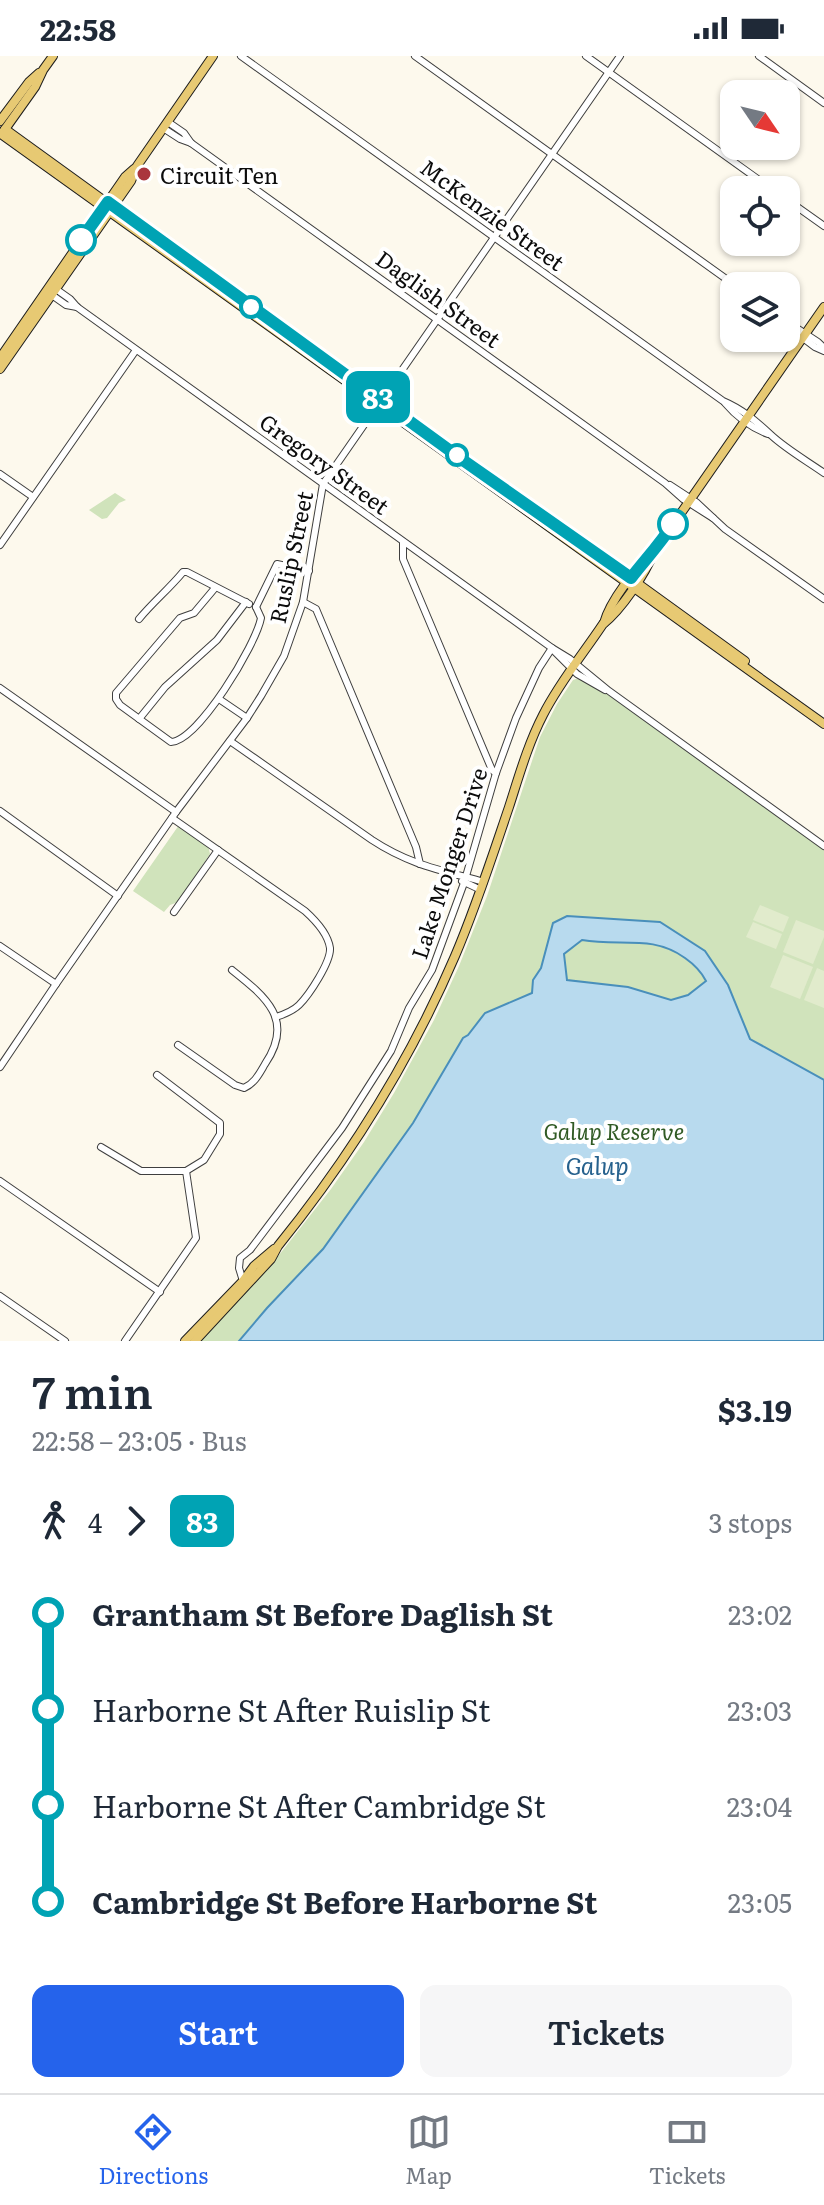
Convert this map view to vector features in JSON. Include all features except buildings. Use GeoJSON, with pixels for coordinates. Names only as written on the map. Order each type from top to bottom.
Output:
{"type":"FeatureCollection","features":[{"type":"Feature","properties":{"kind":"main road"},"geometry":{"type":"LineString","coordinates":[[53,56],[35,87],[1,130],[523,503],[824,724]]}},
{"type":"Feature","properties":{"kind":"main road"},"geometry":{"type":"LineString","coordinates":[[0,358],[51,290],[109,207],[125,177],[137,166],[213,56]]}},
{"type":"Feature","properties":{"kind":"main road"},"geometry":{"type":"LineString","coordinates":[[0,369],[51,290]]}},
{"type":"Feature","properties":{"kind":"main road","name":"Lake Monger Drive"},"geometry":{"type":"LineString","coordinates":[[185,1341],[271,1259],[334,1174],[390,1087],[437,997],[482,886],[531,741],[544,712],[603,624],[613,617],[632,583],[649,565],[654,552],[689,500],[824,307]]}},
{"type":"Feature","properties":{"kind":"main road"},"geometry":{"type":"LineString","coordinates":[[632,583],[824,717]]}},
{"type":"Feature","properties":{"kind":"main road","name":"Lake Monger Drive"},"geometry":{"type":"LineString","coordinates":[[195,1341],[245,1284]]}},
{"type":"Feature","properties":{"kind":"street","name":"McKenzie Street"},"geometry":{"type":"LineString","coordinates":[[241,56],[824,473]]}},
{"type":"Feature","properties":{"kind":"street"},"geometry":{"type":"LineString","coordinates":[[415,56],[720,275]]}},
{"type":"Feature","properties":{"kind":"street"},"geometry":{"type":"LineString","coordinates":[[586,56],[754,176]]}},
{"type":"Feature","properties":{"kind":"street","name":"Ruslip Street"},"geometry":{"type":"LineString","coordinates":[[1,1065],[174,815],[247,718],[284,656],[303,602],[323,484],[620,56]]}},
{"type":"Feature","properties":{"kind":"street"},"geometry":{"type":"LineString","coordinates":[[759,56],[824,103]]}},
{"type":"Feature","properties":{"kind":"street","name":"Daglish Street"},"geometry":{"type":"LineString","coordinates":[[166,125],[180,139],[191,143],[665,483],[677,488],[824,599]]}},
{"type":"Feature","properties":{"kind":"street"},"geometry":{"type":"LineString","coordinates":[[800,209],[824,226]]}},
{"type":"Feature","properties":{"kind":"street","name":"Gregory Street"},"geometry":{"type":"LineString","coordinates":[[51,290],[70,299],[136,350],[824,846]]}},
{"type":"Feature","properties":{"kind":"street"},"geometry":{"type":"LineString","coordinates":[[800,333],[824,350]]}},
{"type":"Feature","properties":{"kind":"street"},"geometry":{"type":"LineString","coordinates":[[0,545],[136,350]]}},
{"type":"Feature","properties":{"kind":"street"},"geometry":{"type":"LineString","coordinates":[[0,474],[33,497]]}},
{"type":"Feature","properties":{"kind":"street"},"geometry":{"type":"LineString","coordinates":[[403,542],[403,559],[492,770],[496,773]]}},
{"type":"Feature","properties":{"kind":"street"},"geometry":{"type":"LineString","coordinates":[[256,607],[277,564],[309,571]]}},
{"type":"Feature","properties":{"kind":"street"},"geometry":{"type":"LineString","coordinates":[[139,619],[183,572],[190,572],[215,588],[256,607],[261,618],[255,636],[219,699],[180,740],[171,742],[139,719],[120,705],[116,693],[180,618],[194,613],[215,588]]}},
{"type":"Feature","properties":{"kind":"street"},"geometry":{"type":"LineString","coordinates":[[139,719],[165,687],[217,640],[246,602]]}},
{"type":"Feature","properties":{"kind":"street"},"geometry":{"type":"LineString","coordinates":[[303,602],[316,609],[416,847],[420,864]]}},
{"type":"Feature","properties":{"kind":"street","name":"Lake Monger Drive"},"geometry":{"type":"LineString","coordinates":[[245,1284],[239,1268],[240,1258],[250,1250],[342,1128],[391,1051],[409,1008],[432,970],[465,880],[496,773],[516,718],[539,668],[552,648]]}},
{"type":"Feature","properties":{"kind":"street"},"geometry":{"type":"LineString","coordinates":[[3,693],[174,815],[316,922],[329,944],[328,962],[304,999],[292,1011],[276,1017]]}},
{"type":"Feature","properties":{"kind":"street"},"geometry":{"type":"LineString","coordinates":[[219,699],[247,718]]}},
{"type":"Feature","properties":{"kind":"street"},"geometry":{"type":"LineString","coordinates":[[230,741],[396,855],[482,886]]}},
{"type":"Feature","properties":{"kind":"street"},"geometry":{"type":"LineString","coordinates":[[0,811],[118,896]]}},
{"type":"Feature","properties":{"kind":"street"},"geometry":{"type":"LineString","coordinates":[[174,912],[218,850]]}},
{"type":"Feature","properties":{"kind":"street"},"geometry":{"type":"LineString","coordinates":[[0,946],[56,984]]}},
{"type":"Feature","properties":{"kind":"street"},"geometry":{"type":"LineString","coordinates":[[178,1045],[235,1085],[244,1088],[254,1082],[276,1048],[276,1017],[257,991],[232,970]]}},
{"type":"Feature","properties":{"kind":"street"},"geometry":{"type":"LineString","coordinates":[[101,1147],[141,1171],[186,1171],[204,1160],[218,1139],[221,1126],[215,1117],[157,1075]]}},
{"type":"Feature","properties":{"kind":"street"},"geometry":{"type":"LineString","coordinates":[[125,1341],[196,1238],[186,1171]]}},
{"type":"Feature","properties":{"kind":"street"},"geometry":{"type":"LineString","coordinates":[[0,1181],[160,1292]]}},
{"type":"Feature","properties":{"kind":"street"},"geometry":{"type":"LineString","coordinates":[[0,1296],[65,1341]]}},
{"type":"Feature","properties":{"kind":"green space"},"geometry":{"type":"Polygon","coordinates":[[[115,493],[126,500],[119,503],[107,518],[102,519],[89,510],[115,493]]]}},
{"type":"Feature","properties":{"kind":"green space","name":"Galup"},"geometry":{"type":"Polygon","coordinates":[[[576,679],[583,679],[607,694],[824,850],[824,1341],[199,1341],[279,1255],[331,1189],[394,1093],[459,966],[487,896],[540,737],[557,704],[576,679]]]}},
{"type":"Feature","properties":{"kind":"green space"},"geometry":{"type":"Polygon","coordinates":[[[179,825],[208,845],[210,854],[178,902],[164,912],[133,891],[179,825]]]}},
{"type":"Feature","properties":{"kind":"green space"},"geometry":{"type":"Polygon","coordinates":[[[760,905],[789,917],[783,932],[753,920],[760,905]]]}},
{"type":"Feature","properties":{"kind":"green space"},"geometry":{"type":"Polygon","coordinates":[[[796,920],[824,931],[813,964],[783,952],[796,920]]]}},
{"type":"Feature","properties":{"kind":"green space"},"geometry":{"type":"Polygon","coordinates":[[[753,922],[782,934],[776,949],[746,937],[753,922]]]}},
{"type":"Feature","properties":{"kind":"green space"},"geometry":{"type":"Polygon","coordinates":[[[783,955],[813,967],[800,999],[770,987],[783,955]]]}},
{"type":"Feature","properties":{"kind":"green space"},"geometry":{"type":"Polygon","coordinates":[[[817,968],[824,971],[824,1008],[804,1000],[817,968]]]}},
{"type":"Feature","properties":{"kind":"water","name":"Galup"},"geometry":{"type":"Polygon","coordinates":[[[567,916],[660,922],[705,951],[728,985],[750,1039],[824,1080],[824,1341],[239,1341],[323,1249],[413,1123],[463,1038],[485,1013],[532,993],[533,980],[541,968],[553,923],[567,916]],[[582,940],[564,954],[567,980],[628,987],[671,1000],[688,995],[706,981],[689,961],[660,946],[582,940]]]}},
{"type":"Feature","properties":{"kind":"bus line","name":"83"},"geometry":{"type":"LineString","coordinates":[[81,240],[108,202],[631,578],[673,524]]}},
{"type":"Feature","properties":{"kind":"place","name":"Circuit Ten"},"geometry":{"type":"Point","coordinates":[144,174]}},
{"type":"Feature","properties":{"kind":"park label","name":"Galup Reserve"},"geometry":{"type":"Point","coordinates":[614,1130]}}]}
